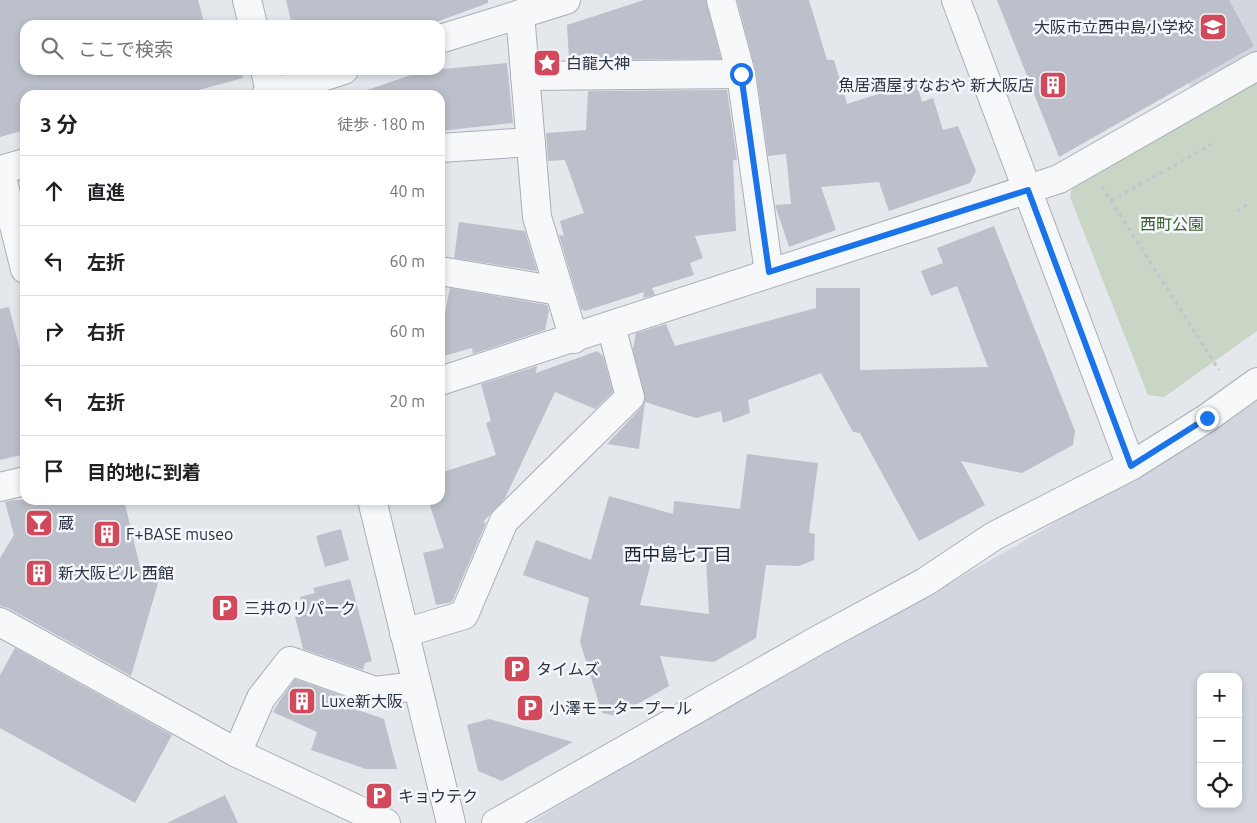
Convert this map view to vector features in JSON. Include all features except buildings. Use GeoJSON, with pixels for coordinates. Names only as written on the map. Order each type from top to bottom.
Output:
{"type":"FeatureCollection","features":[{"type":"Feature","properties":{"kind":"street"},"geometry":{"type":"LineString","coordinates":[[247,0],[252,20]]}},
{"type":"Feature","properties":{"kind":"street"},"geometry":{"type":"LineString","coordinates":[[445,37],[566,0]]}},
{"type":"Feature","properties":{"kind":"street"},"geometry":{"type":"LineString","coordinates":[[721,0],[741,74],[769,272]]}},
{"type":"Feature","properties":{"kind":"street"},"geometry":{"type":"LineString","coordinates":[[956,0],[1131,466]]}},
{"type":"Feature","properties":{"kind":"street"},"geometry":{"type":"LineString","coordinates":[[520,14],[537,217],[574,339]]}},
{"type":"Feature","properties":{"kind":"street"},"geometry":{"type":"LineString","coordinates":[[445,379],[574,339],[769,272],[1059,179],[1257,66]]}},
{"type":"Feature","properties":{"kind":"street"},"geometry":{"type":"LineString","coordinates":[[526,76],[741,74]]}},
{"type":"Feature","properties":{"kind":"street"},"geometry":{"type":"LineString","coordinates":[[268,88],[323,75]]}},
{"type":"Feature","properties":{"kind":"street"},"geometry":{"type":"LineString","coordinates":[[445,148],[531,142]]}},
{"type":"Feature","properties":{"kind":"street"},"geometry":{"type":"LineString","coordinates":[[20,164],[0,170],[20,249]]}},
{"type":"Feature","properties":{"kind":"street"},"geometry":{"type":"LineString","coordinates":[[445,272],[559,291]]}},
{"type":"Feature","properties":{"kind":"street"},"geometry":{"type":"LineString","coordinates":[[404,633],[464,615],[504,521],[630,397],[610,326]]}},
{"type":"Feature","properties":{"kind":"street"},"geometry":{"type":"LineString","coordinates":[[496,823],[818,640],[925,582],[994,536],[1131,466],[1207,418],[1257,382]]}},
{"type":"Feature","properties":{"kind":"street"},"geometry":{"type":"LineString","coordinates":[[0,487],[20,482]]}},
{"type":"Feature","properties":{"kind":"street"},"geometry":{"type":"LineString","coordinates":[[373,505],[451,823]]}},
{"type":"Feature","properties":{"kind":"street"},"geometry":{"type":"LineString","coordinates":[[0,622],[237,753],[386,823]]}},
{"type":"Feature","properties":{"kind":"street"},"geometry":{"type":"LineString","coordinates":[[237,753],[261,698],[290,661],[375,691],[417,686]]}},
{"type":"Feature","properties":{"kind":"path"},"geometry":{"type":"LineString","coordinates":[[1111,201],[1212,144]]}},
{"type":"Feature","properties":{"kind":"path"},"geometry":{"type":"LineString","coordinates":[[1101,186],[1219,370]]}},
{"type":"Feature","properties":{"kind":"path"},"geometry":{"type":"LineString","coordinates":[[1237,211],[1250,203]]}},
{"type":"Feature","properties":{"kind":"shaded area","name":"大阪市立西中島小学校"},"geometry":{"type":"Polygon","coordinates":[[[1158,0],[1257,0],[1257,54],[1192,92],[1158,0]]]}},
{"type":"Feature","properties":{"kind":"shaded area"},"geometry":{"type":"Polygon","coordinates":[[[1257,392],[1257,823],[530,823],[713,713],[813,660],[1007,551],[1136,474],[1257,392]]]}},
{"type":"Feature","properties":{"kind":"green space","name":"西町公園"},"geometry":{"type":"Polygon","coordinates":[[[1257,77],[1257,331],[1164,397],[1148,395],[1070,197],[1073,183],[1257,77]]]}},
{"type":"Feature","properties":{"kind":"place","name":"大阪市立西中島小学校"},"geometry":{"type":"Point","coordinates":[1213,27]}},
{"type":"Feature","properties":{"kind":"place","name":"白龍大神"},"geometry":{"type":"Point","coordinates":[547,63]}},
{"type":"Feature","properties":{"kind":"place","name":"魚居酒屋すなおや 新大阪店"},"geometry":{"type":"Point","coordinates":[1053,85]}},
{"type":"Feature","properties":{"kind":"place","name":"蔵"},"geometry":{"type":"Point","coordinates":[39,523]}},
{"type":"Feature","properties":{"kind":"place","name":"F+BASE museo"},"geometry":{"type":"Point","coordinates":[107,534]}},
{"type":"Feature","properties":{"kind":"place","name":"新大阪ビル 西館"},"geometry":{"type":"Point","coordinates":[39,573]}},
{"type":"Feature","properties":{"kind":"place","name":"三井のリパーク"},"geometry":{"type":"Point","coordinates":[225,608]}},
{"type":"Feature","properties":{"kind":"place","name":"タイムズ"},"geometry":{"type":"Point","coordinates":[517,669]}},
{"type":"Feature","properties":{"kind":"place","name":"Luxe新大阪"},"geometry":{"type":"Point","coordinates":[302,701]}},
{"type":"Feature","properties":{"kind":"place","name":"小澤モータープール"},"geometry":{"type":"Point","coordinates":[530,708]}},
{"type":"Feature","properties":{"kind":"place","name":"キョウテク"},"geometry":{"type":"Point","coordinates":[379,796]}},
{"type":"Feature","properties":{"kind":"district","name":"西中島七丁目"},"geometry":{"type":"Point","coordinates":[678,554]}},
{"type":"Feature","properties":{"kind":"route"},"geometry":{"type":"LineString","coordinates":[[741,74],[769,272],[1028,190],[1131,466],[1207,418]]}}]}
